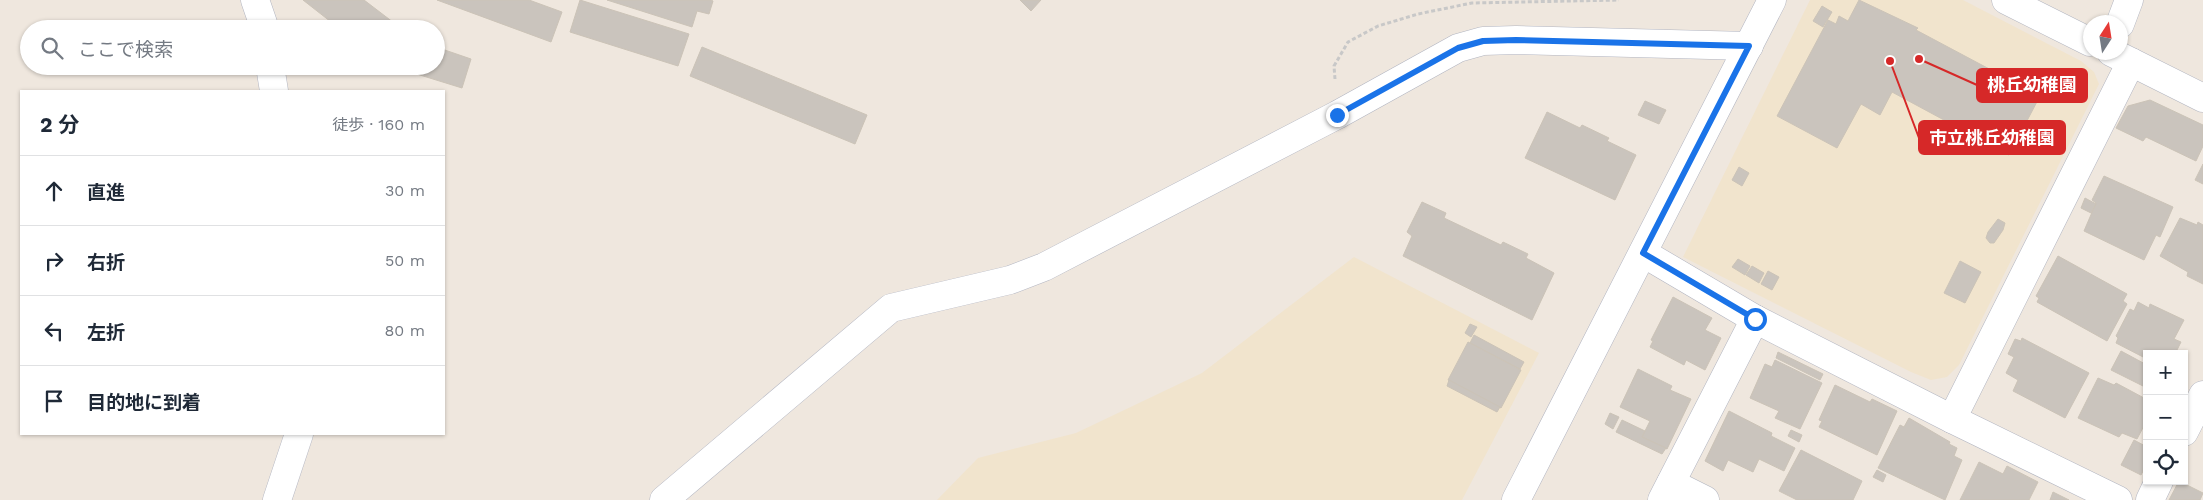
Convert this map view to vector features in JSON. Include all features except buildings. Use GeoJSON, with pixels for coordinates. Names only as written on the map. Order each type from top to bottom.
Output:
{"type":"FeatureCollection","features":[{"type":"Feature","properties":{"kind":"street"},"geometry":{"type":"LineString","coordinates":[[255,0],[262,20]]}},
{"type":"Feature","properties":{"kind":"street"},"geometry":{"type":"LineString","coordinates":[[1516,500],[1772,0]]}},
{"type":"Feature","properties":{"kind":"street"},"geometry":{"type":"LineString","coordinates":[[2006,0],[2083,38]]}},
{"type":"Feature","properties":{"kind":"street"},"geometry":{"type":"LineString","coordinates":[[2123,15],[2129,0]]}},
{"type":"Feature","properties":{"kind":"street"},"geometry":{"type":"LineString","coordinates":[[664,500],[892,308],[1010,280],[1044,267],[1337,115],[1458,48],[1483,41],[1516,40],[1749,46]]}},
{"type":"Feature","properties":{"kind":"street"},"geometry":{"type":"LineString","coordinates":[[1952,419],[2120,60]]}},
{"type":"Feature","properties":{"kind":"street"},"geometry":{"type":"LineString","coordinates":[[2127,60],[2203,98]]}},
{"type":"Feature","properties":{"kind":"street"},"geometry":{"type":"LineString","coordinates":[[271,75],[274,90]]}},
{"type":"Feature","properties":{"kind":"street"},"geometry":{"type":"LineString","coordinates":[[1643,253],[1755,319],[1952,419],[2118,500]]}},
{"type":"Feature","properties":{"kind":"street"},"geometry":{"type":"LineString","coordinates":[[1705,500],[1666,491],[1755,319]]}},
{"type":"Feature","properties":{"kind":"street"},"geometry":{"type":"LineString","coordinates":[[2188,424],[2203,395]]}},
{"type":"Feature","properties":{"kind":"street"},"geometry":{"type":"LineString","coordinates":[[277,500],[299,435]]}},
{"type":"Feature","properties":{"kind":"street"},"geometry":{"type":"LineString","coordinates":[[2150,500],[2157,485]]}},
{"type":"Feature","properties":{"kind":"shaded area"},"geometry":{"type":"Polygon","coordinates":[[[1810,0],[1963,0],[2081,61],[2094,72],[2099,84],[1959,365],[1947,377],[1931,380],[1911,372],[1683,257],[1810,0]]]}},
{"type":"Feature","properties":{"kind":"shaded area"},"geometry":{"type":"Polygon","coordinates":[[[1354,257],[1539,353],[1462,500],[937,500],[978,458],[1076,433],[1202,373],[1354,257]]]}},
{"type":"Feature","properties":{"kind":"place","name":"桃丘幼稚園"},"geometry":{"type":"Point","coordinates":[1919,59]}},
{"type":"Feature","properties":{"kind":"place","name":"市立桃丘幼稚園"},"geometry":{"type":"Point","coordinates":[1890,61]}},
{"type":"Feature","properties":{"kind":"route"},"geometry":{"type":"LineString","coordinates":[[1337,115],[1458,48],[1483,41],[1516,40],[1749,46],[1643,253],[1755,319]]}}]}
